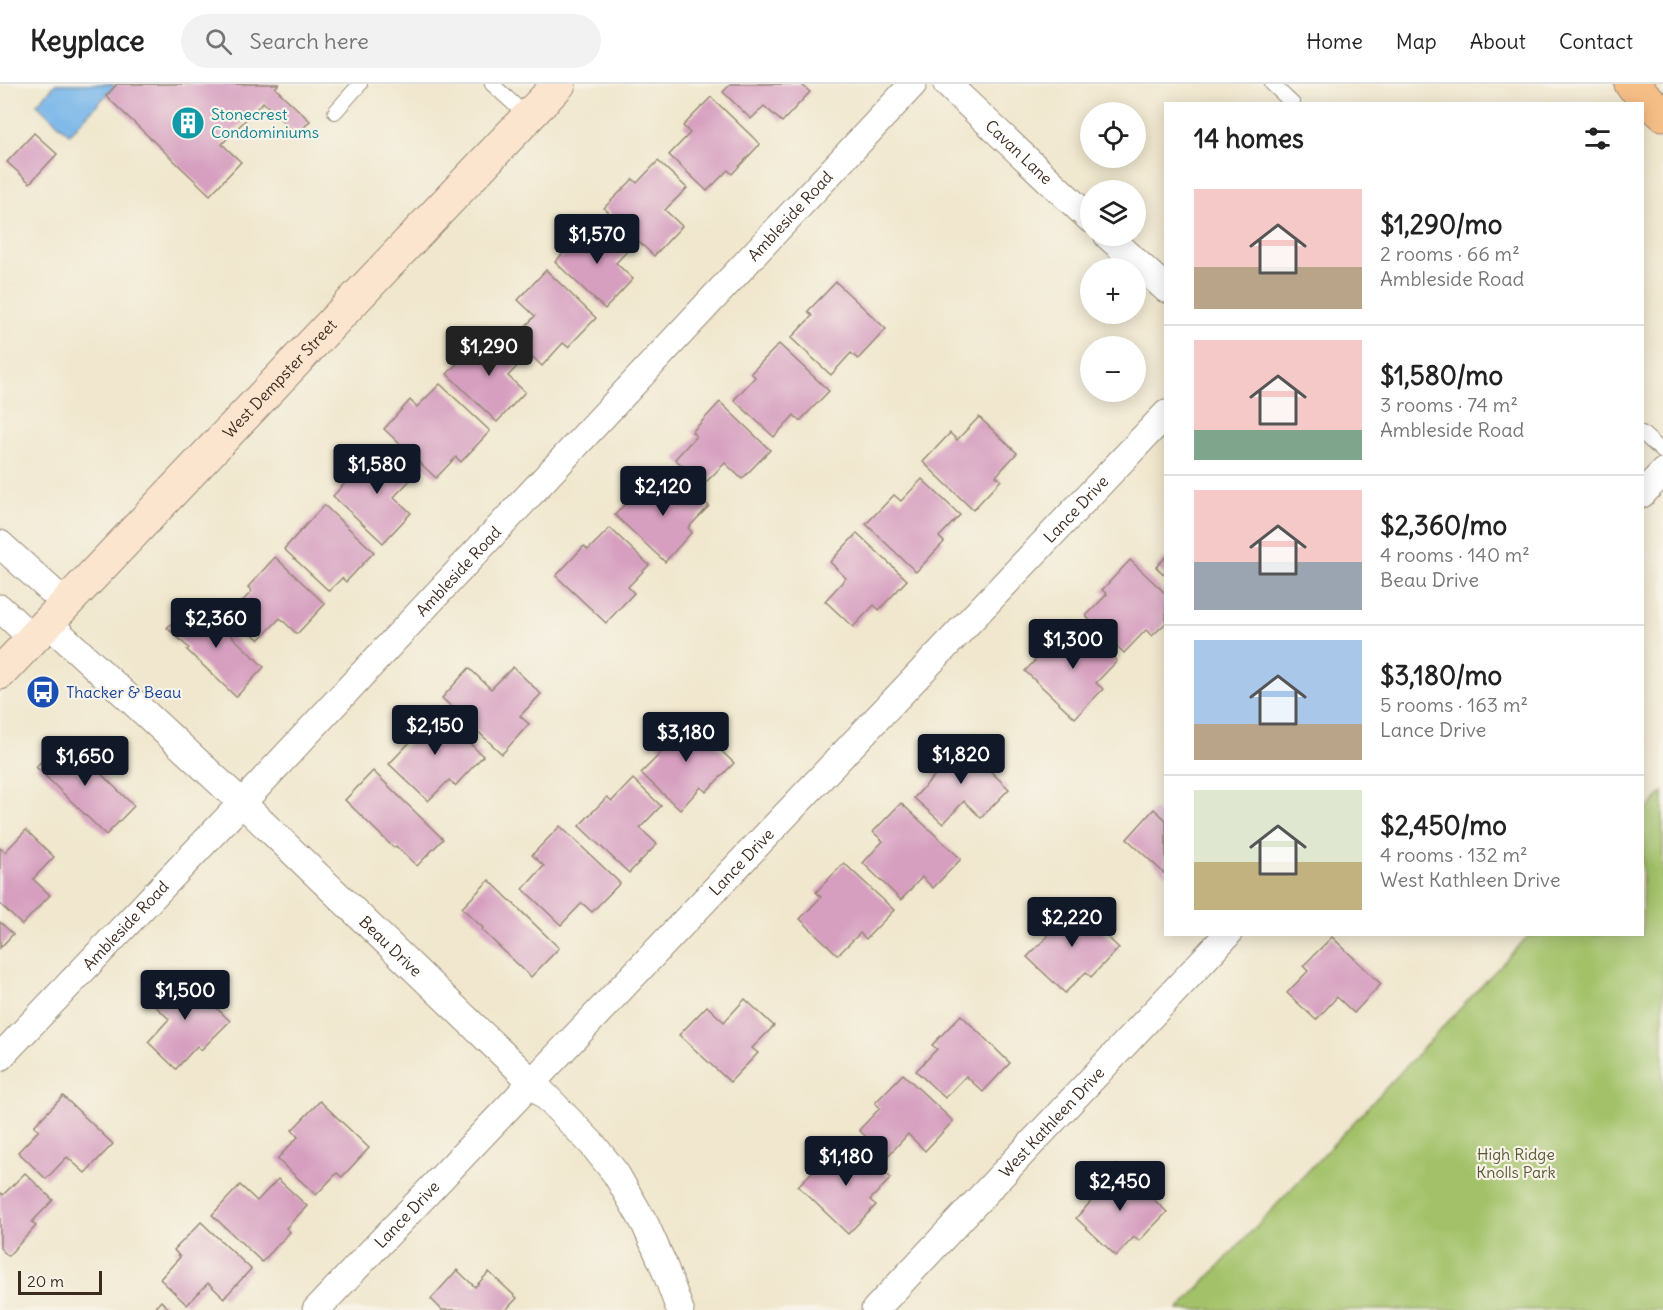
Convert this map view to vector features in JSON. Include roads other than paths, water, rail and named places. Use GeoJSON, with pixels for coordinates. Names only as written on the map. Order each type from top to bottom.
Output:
{"type":"FeatureCollection","features":[{"type":"Feature","properties":{"kind":"main road","name":"West Dempster Street"},"geometry":{"type":"LineString","coordinates":[[0,673],[559,84]]}},
{"type":"Feature","properties":{"kind":"main road"},"geometry":{"type":"LineString","coordinates":[[1631,84],[1663,114]]}},
{"type":"Feature","properties":{"kind":"street","name":"Ambleside Road"},"geometry":{"type":"LineString","coordinates":[[0,1058],[242,803],[913,84]]}},
{"type":"Feature","properties":{"kind":"street","name":"Cavan Lane"},"geometry":{"type":"LineString","coordinates":[[947,84],[1080,210]]}},
{"type":"Feature","properties":{"kind":"street"},"geometry":{"type":"LineString","coordinates":[[1119,246],[1164,287]]}},
{"type":"Feature","properties":{"kind":"street","name":"Lance Drive"},"geometry":{"type":"LineString","coordinates":[[316,1310],[1164,416]]}},
{"type":"Feature","properties":{"kind":"street"},"geometry":{"type":"LineString","coordinates":[[1644,492],[1663,472]]}},
{"type":"Feature","properties":{"kind":"street","name":"Beau Drive"},"geometry":{"type":"LineString","coordinates":[[0,544],[49,622],[242,803],[532,1082],[593,1145],[616,1174],[645,1224],[680,1310]]}},
{"type":"Feature","properties":{"kind":"street","name":"Beau Drive"},"geometry":{"type":"LineString","coordinates":[[0,608],[49,622]]}},
{"type":"Feature","properties":{"kind":"street","name":"West Kathleen Drive"},"geometry":{"type":"LineString","coordinates":[[875,1310],[1226,936]]}},
{"type":"Feature","properties":{"kind":"lane"},"geometry":{"type":"LineString","coordinates":[[335,112],[360,84]]}},
{"type":"Feature","properties":{"kind":"lane"},"geometry":{"type":"LineString","coordinates":[[492,84],[528,117]]}},
{"type":"Feature","properties":{"kind":"lane"},"geometry":{"type":"LineString","coordinates":[[1272,84],[1291,102]]}},
{"type":"Feature","properties":{"kind":"lane"},"geometry":{"type":"LineString","coordinates":[[1644,435],[1663,453]]}},
{"type":"Feature","properties":{"kind":"water"},"geometry":{"type":"Polygon","coordinates":[[[56,84],[113,84],[115,86],[69,134],[37,104],[56,84]]]}},
{"type":"Feature","properties":{"kind":"place","name":"Stonecrest Condominiums"},"geometry":{"type":"Point","coordinates":[188,123]}},
{"type":"Feature","properties":{"kind":"place","name":"Thacker & Beau"},"geometry":{"type":"Point","coordinates":[43,692]}},
{"type":"Feature","properties":{"kind":"park label","name":"High Ridge Knolls Park"},"geometry":{"type":"Point","coordinates":[1516,1163]}}]}
